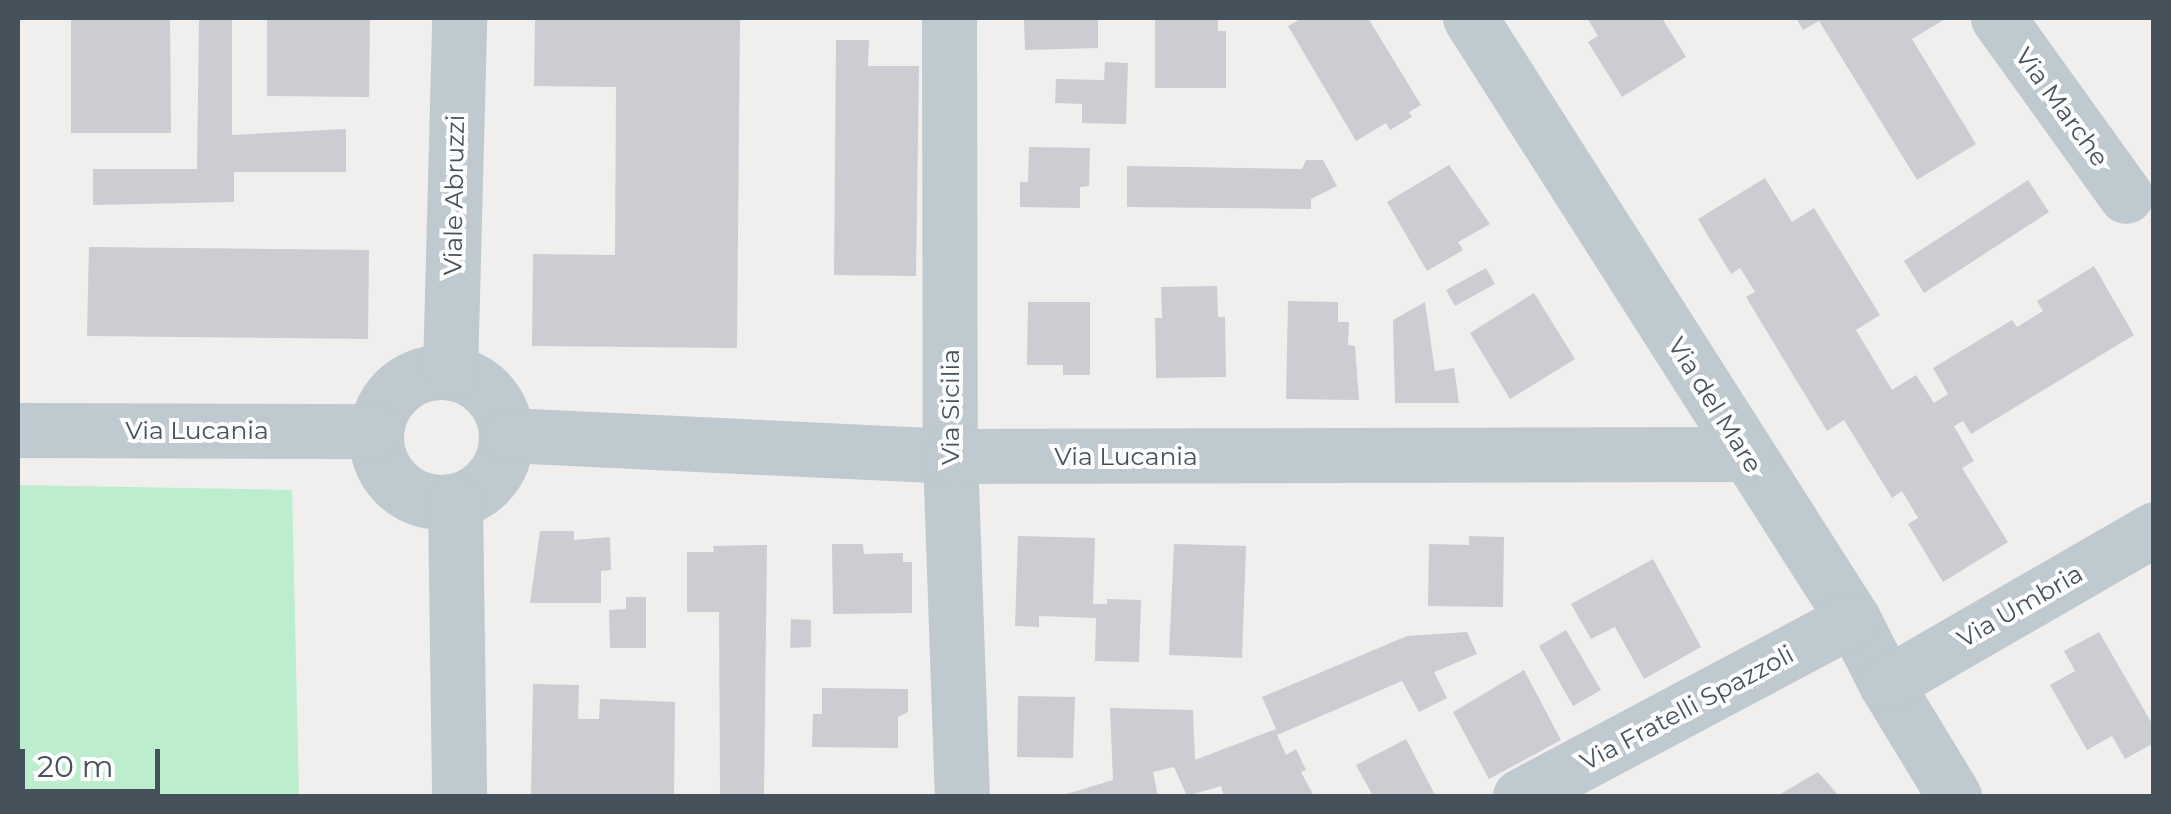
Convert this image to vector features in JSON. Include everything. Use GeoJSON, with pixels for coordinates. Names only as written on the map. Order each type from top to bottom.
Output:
{"type":"FeatureCollection","features":[{"type":"Feature","properties":{"kind":"street","name":"Viale Abruzzi"},"geometry":{"type":"LineString","coordinates":[[450,372],[458,18]]}},
{"type":"Feature","properties":{"kind":"street","name":"Via Sicilia"},"geometry":{"type":"LineString","coordinates":[[949,18],[950,456],[962,796]]}},
{"type":"Feature","properties":{"kind":"street","name":"Via del Mare"},"geometry":{"type":"LineString","coordinates":[[1470,18],[1853,619],[1886,684],[1954,796]]}},
{"type":"Feature","properties":{"kind":"street","name":"Via Marche"},"geometry":{"type":"LineString","coordinates":[[1998,18],[2126,196]]}},
{"type":"Feature","properties":{"kind":"street"},"geometry":{"type":"LineString","coordinates":[[18,393],[356,414],[428,372],[450,372],[483,387],[504,417],[504,458],[493,478],[476,493],[455,502],[415,498],[384,470],[356,414]]}},
{"type":"Feature","properties":{"kind":"street","name":"Via Lucania"},"geometry":{"type":"LineString","coordinates":[[18,430],[356,414]]}},
{"type":"Feature","properties":{"kind":"street","name":"Via Lucania"},"geometry":{"type":"LineString","coordinates":[[506,435],[950,456],[1745,454]]}},
{"type":"Feature","properties":{"kind":"street"},"geometry":{"type":"LineString","coordinates":[[455,502],[459,796]]}},
{"type":"Feature","properties":{"kind":"street","name":"Via Umbria"},"geometry":{"type":"LineString","coordinates":[[1886,684],[2154,529]]}},
{"type":"Feature","properties":{"kind":"street","name":"Via Fratelli Spazzoli"},"geometry":{"type":"LineString","coordinates":[[1520,796],[1853,619]]}},
{"type":"Feature","properties":{"kind":"green space"},"geometry":{"type":"Polygon","coordinates":[[[18,485],[292,490],[299,796],[18,796],[18,485]]]}},
{"type":"Feature","properties":{"kind":"building"},"geometry":{"type":"Polygon","coordinates":[[[71,18],[170,18],[171,133],[71,133],[71,18]]]}},
{"type":"Feature","properties":{"kind":"building"},"geometry":{"type":"Polygon","coordinates":[[[199,18],[232,18],[232,135],[346,129],[346,172],[234,172],[234,202],[93,205],[93,169],[197,169],[199,18]]]}},
{"type":"Feature","properties":{"kind":"building"},"geometry":{"type":"Polygon","coordinates":[[[267,18],[370,18],[369,97],[267,96],[267,18]]]}},
{"type":"Feature","properties":{"kind":"building"},"geometry":{"type":"Polygon","coordinates":[[[535,18],[740,18],[737,348],[532,346],[533,254],[615,255],[616,87],[534,86],[535,18]]]}},
{"type":"Feature","properties":{"kind":"building"},"geometry":{"type":"Polygon","coordinates":[[[1024,18],[1098,18],[1098,48],[1025,50],[1024,18]]]}},
{"type":"Feature","properties":{"kind":"building"},"geometry":{"type":"Polygon","coordinates":[[[1155,18],[1218,18],[1218,31],[1226,31],[1226,88],[1155,88],[1155,18]]]}},
{"type":"Feature","properties":{"kind":"building"},"geometry":{"type":"Polygon","coordinates":[[[1303,18],[1368,18],[1421,105],[1409,112],[1412,117],[1390,130],[1386,123],[1356,141],[1288,26],[1303,18]]]}},
{"type":"Feature","properties":{"kind":"building"},"geometry":{"type":"Polygon","coordinates":[[[1587,18],[1662,18],[1686,57],[1622,97],[1588,42],[1598,36],[1587,18]]]}},
{"type":"Feature","properties":{"kind":"building"},"geometry":{"type":"Polygon","coordinates":[[[1796,18],[1947,18],[1912,39],[1976,144],[1917,180],[1819,21],[1803,30],[1796,18]]]}},
{"type":"Feature","properties":{"kind":"building"},"geometry":{"type":"Polygon","coordinates":[[[836,40],[869,40],[868,66],[919,66],[916,276],[834,275],[836,40]]]}},
{"type":"Feature","properties":{"kind":"building"},"geometry":{"type":"Polygon","coordinates":[[[1105,62],[1128,63],[1126,124],[1082,123],[1082,104],[1055,103],[1056,79],[1104,80],[1105,62]]]}},
{"type":"Feature","properties":{"kind":"building"},"geometry":{"type":"Polygon","coordinates":[[[1029,147],[1090,148],[1089,186],[1080,187],[1080,208],[1020,207],[1020,182],[1028,182],[1029,147]]]}},
{"type":"Feature","properties":{"kind":"building"},"geometry":{"type":"Polygon","coordinates":[[[1306,160],[1323,160],[1337,186],[1311,199],[1311,209],[1127,207],[1127,166],[1302,169],[1306,160]]]}},
{"type":"Feature","properties":{"kind":"building"},"geometry":{"type":"Polygon","coordinates":[[[1449,165],[1490,224],[1458,242],[1463,250],[1427,271],[1387,202],[1449,165]]]}},
{"type":"Feature","properties":{"kind":"building"},"geometry":{"type":"Polygon","coordinates":[[[1765,178],[1792,222],[1814,208],[1880,315],[1856,330],[1892,390],[1916,375],[1934,403],[1948,394],[1933,368],[2012,320],[2017,327],[2043,311],[2037,301],[2094,266],[2134,335],[1971,434],[1963,421],[1954,426],[1974,461],[1962,468],[2008,542],[1943,582],[1908,524],[1918,518],[1902,491],[1892,498],[1844,420],[1827,431],[1746,297],[1755,292],[1740,268],[1731,274],[1698,219],[1765,178]]]}},
{"type":"Feature","properties":{"kind":"building"},"geometry":{"type":"Polygon","coordinates":[[[2028,180],[2049,212],[1924,293],[1904,261],[2028,180]]]}},
{"type":"Feature","properties":{"kind":"building"},"geometry":{"type":"Polygon","coordinates":[[[89,247],[369,250],[368,339],[87,336],[89,247]]]}},
{"type":"Feature","properties":{"kind":"building"},"geometry":{"type":"Polygon","coordinates":[[[1486,268],[1495,284],[1455,306],[1446,290],[1486,268]]]}},
{"type":"Feature","properties":{"kind":"building"},"geometry":{"type":"Polygon","coordinates":[[[1217,286],[1218,317],[1225,317],[1226,377],[1156,378],[1155,318],[1162,318],[1161,287],[1217,286]]]}},
{"type":"Feature","properties":{"kind":"building"},"geometry":{"type":"Polygon","coordinates":[[[1534,293],[1575,359],[1510,399],[1470,333],[1534,293]]]}},
{"type":"Feature","properties":{"kind":"building"},"geometry":{"type":"Polygon","coordinates":[[[1288,301],[1338,302],[1338,322],[1349,322],[1348,345],[1355,346],[1359,400],[1286,399],[1288,301]]]}},
{"type":"Feature","properties":{"kind":"building"},"geometry":{"type":"Polygon","coordinates":[[[1028,302],[1090,302],[1090,375],[1063,375],[1063,365],[1027,365],[1028,302]]]}},
{"type":"Feature","properties":{"kind":"building"},"geometry":{"type":"Polygon","coordinates":[[[1425,302],[1435,371],[1454,368],[1459,403],[1395,403],[1393,320],[1425,302]]]}},
{"type":"Feature","properties":{"kind":"building"},"geometry":{"type":"Polygon","coordinates":[[[540,531],[574,531],[574,540],[610,537],[611,570],[601,571],[601,603],[530,603],[540,531]]]}},
{"type":"Feature","properties":{"kind":"building"},"geometry":{"type":"Polygon","coordinates":[[[1018,536],[1095,538],[1093,604],[1107,604],[1107,599],[1141,600],[1139,662],[1095,661],[1096,618],[1039,616],[1039,627],[1015,626],[1018,536]]]}},
{"type":"Feature","properties":{"kind":"building"},"geometry":{"type":"Polygon","coordinates":[[[1469,536],[1504,537],[1503,607],[1428,606],[1429,544],[1469,545],[1469,536]]]}},
{"type":"Feature","properties":{"kind":"building"},"geometry":{"type":"Polygon","coordinates":[[[832,544],[863,544],[864,554],[903,553],[903,562],[912,562],[912,613],[833,614],[832,544]]]}},
{"type":"Feature","properties":{"kind":"building"},"geometry":{"type":"Polygon","coordinates":[[[1174,544],[1246,546],[1242,658],[1169,655],[1174,544]]]}},
{"type":"Feature","properties":{"kind":"building"},"geometry":{"type":"Polygon","coordinates":[[[767,545],[764,796],[720,796],[719,612],[687,612],[687,552],[714,552],[713,546],[767,545]]]}},
{"type":"Feature","properties":{"kind":"building"},"geometry":{"type":"Polygon","coordinates":[[[1653,559],[1701,647],[1644,679],[1615,627],[1591,639],[1571,604],[1653,559]]]}},
{"type":"Feature","properties":{"kind":"building"},"geometry":{"type":"Polygon","coordinates":[[[626,597],[646,597],[646,648],[610,648],[609,610],[626,609],[626,597]]]}},
{"type":"Feature","properties":{"kind":"building"},"geometry":{"type":"Polygon","coordinates":[[[791,619],[811,620],[811,647],[790,648],[791,619]]]}},
{"type":"Feature","properties":{"kind":"building"},"geometry":{"type":"Polygon","coordinates":[[[1566,630],[1601,690],[1573,706],[1539,646],[1566,630]]]}},
{"type":"Feature","properties":{"kind":"building"},"geometry":{"type":"Polygon","coordinates":[[[1467,632],[1477,654],[1434,672],[1447,698],[1419,712],[1402,681],[1277,735],[1286,755],[1296,749],[1306,770],[1301,772],[1314,796],[1224,796],[1221,786],[1187,796],[1174,767],[1153,772],[1158,796],[1060,796],[1113,780],[1110,708],[1193,710],[1195,760],[1276,729],[1262,697],[1407,636],[1467,632]]]}},
{"type":"Feature","properties":{"kind":"building"},"geometry":{"type":"Polygon","coordinates":[[[2099,632],[2154,727],[2154,743],[2125,759],[2112,736],[2087,750],[2050,685],[2075,671],[2064,651],[2099,632]]]}},
{"type":"Feature","properties":{"kind":"building"},"geometry":{"type":"Polygon","coordinates":[[[1524,670],[1561,740],[1489,779],[1453,712],[1524,670]]]}},
{"type":"Feature","properties":{"kind":"building"},"geometry":{"type":"Polygon","coordinates":[[[533,684],[579,685],[578,719],[599,719],[600,699],[675,702],[674,796],[531,796],[533,684]]]}},
{"type":"Feature","properties":{"kind":"building"},"geometry":{"type":"Polygon","coordinates":[[[822,688],[908,689],[908,712],[898,717],[898,748],[812,747],[813,714],[822,714],[822,688]]]}},
{"type":"Feature","properties":{"kind":"building"},"geometry":{"type":"Polygon","coordinates":[[[1018,696],[1075,697],[1073,758],[1017,757],[1018,696]]]}},
{"type":"Feature","properties":{"kind":"building"},"geometry":{"type":"Polygon","coordinates":[[[1406,739],[1435,795],[1373,796],[1356,765],[1406,739]]]}},
{"type":"Feature","properties":{"kind":"building"},"geometry":{"type":"Polygon","coordinates":[[[1818,772],[1839,796],[1777,796],[1818,772]]]}}]}
